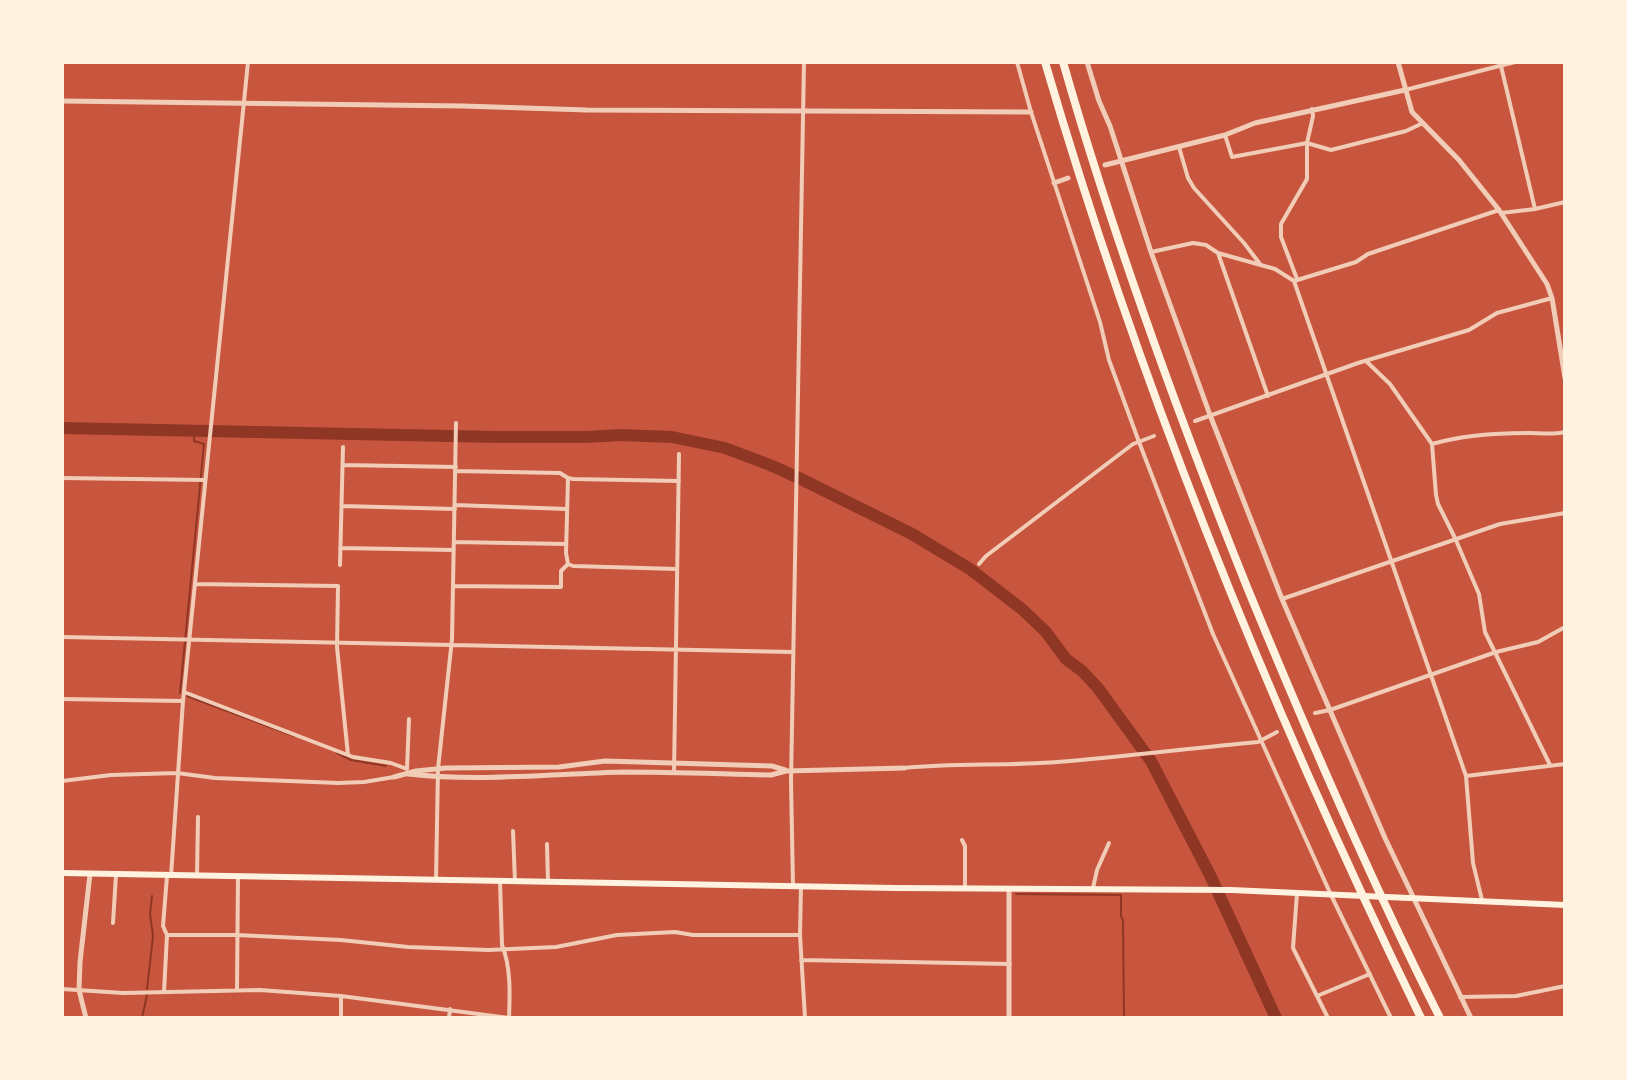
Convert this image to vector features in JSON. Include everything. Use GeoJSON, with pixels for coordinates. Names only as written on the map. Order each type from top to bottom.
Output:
{"type":"FeatureCollection","features":[{"type":"Feature","properties":{"kind":"highway"},"geometry":{"type":"LineString","coordinates":[[1045,62],[1089,205],[1187,480],[1284,720],[1358,887],[1421,1018]]}},
{"type":"Feature","properties":{"kind":"highway"},"geometry":{"type":"LineString","coordinates":[[1063,62],[1132,282],[1208,490],[1300,716],[1384,904],[1440,1018]]}},
{"type":"Feature","properties":{"kind":"main road"},"geometry":{"type":"LineString","coordinates":[[62,873],[1227,891],[1565,905]]}},
{"type":"Feature","properties":{"kind":"street"},"geometry":{"type":"LineString","coordinates":[[164,992],[167,935],[163,926],[183,701],[248,62]]}},
{"type":"Feature","properties":{"kind":"street"},"geometry":{"type":"LineString","coordinates":[[804,62],[789,771],[805,1018]]}},
{"type":"Feature","properties":{"kind":"street"},"geometry":{"type":"LineString","coordinates":[[1017,62],[1099,316],[1109,360],[1213,634],[1331,895],[1391,1018]]}},
{"type":"Feature","properties":{"kind":"street"},"geometry":{"type":"LineString","coordinates":[[1087,62],[1210,415],[1282,599],[1385,838],[1471,1018]]}},
{"type":"Feature","properties":{"kind":"street"},"geometry":{"type":"LineString","coordinates":[[1398,62],[1412,112],[1459,160],[1500,211],[1545,280],[1552,298],[1565,378]]}},
{"type":"Feature","properties":{"kind":"street"},"geometry":{"type":"LineString","coordinates":[[1105,165],[1225,135],[1255,123],[1515,62]]}},
{"type":"Feature","properties":{"kind":"street"},"geometry":{"type":"LineString","coordinates":[[1501,66],[1535,209]]}},
{"type":"Feature","properties":{"kind":"street"},"geometry":{"type":"LineString","coordinates":[[62,101],[804,112],[1031,112]]}},
{"type":"Feature","properties":{"kind":"street"},"geometry":{"type":"LineString","coordinates":[[1312,109],[1307,143],[1307,179],[1281,224],[1281,237],[1466,776],[1473,863],[1483,902]]}},
{"type":"Feature","properties":{"kind":"street"},"geometry":{"type":"LineString","coordinates":[[1225,135],[1232,157],[1307,143],[1331,150],[1406,131],[1423,123]]}},
{"type":"Feature","properties":{"kind":"street"},"geometry":{"type":"LineString","coordinates":[[1179,147],[1194,188],[1260,264]]}},
{"type":"Feature","properties":{"kind":"street"},"geometry":{"type":"LineString","coordinates":[[1054,183],[1068,178]]}},
{"type":"Feature","properties":{"kind":"street"},"geometry":{"type":"LineString","coordinates":[[1151,252],[1193,243],[1206,245],[1218,253],[1275,269],[1296,280],[1500,211],[1535,209],[1565,202]]}},
{"type":"Feature","properties":{"kind":"street"},"geometry":{"type":"LineString","coordinates":[[1218,253],[1268,396]]}},
{"type":"Feature","properties":{"kind":"street"},"geometry":{"type":"LineString","coordinates":[[1195,421],[1326,374],[1450,337],[1469,330],[1497,313],[1552,298]]}},
{"type":"Feature","properties":{"kind":"street"},"geometry":{"type":"LineString","coordinates":[[1366,361],[1390,384],[1432,444],[1438,504],[1479,594],[1485,632],[1550,765]]}},
{"type":"Feature","properties":{"kind":"street"},"geometry":{"type":"LineString","coordinates":[[436,880],[438,769],[452,645],[456,424]]}},
{"type":"Feature","properties":{"kind":"street"},"geometry":{"type":"LineString","coordinates":[[1432,444],[1473,435],[1565,432]]}},
{"type":"Feature","properties":{"kind":"street"},"geometry":{"type":"LineString","coordinates":[[979,564],[1133,444],[1154,436]]}},
{"type":"Feature","properties":{"kind":"street"},"geometry":{"type":"LineString","coordinates":[[340,565],[343,447]]}},
{"type":"Feature","properties":{"kind":"street"},"geometry":{"type":"LineString","coordinates":[[674,773],[679,454]]}},
{"type":"Feature","properties":{"kind":"street"},"geometry":{"type":"LineString","coordinates":[[343,465],[679,481]]}},
{"type":"Feature","properties":{"kind":"street"},"geometry":{"type":"LineString","coordinates":[[62,478],[205,480]]}},
{"type":"Feature","properties":{"kind":"street"},"geometry":{"type":"LineString","coordinates":[[568,478],[568,564]]}},
{"type":"Feature","properties":{"kind":"street"},"geometry":{"type":"LineString","coordinates":[[342,506],[567,509]]}},
{"type":"Feature","properties":{"kind":"street"},"geometry":{"type":"LineString","coordinates":[[1282,599],[1500,524],[1565,513]]}},
{"type":"Feature","properties":{"kind":"street"},"geometry":{"type":"LineString","coordinates":[[454,542],[566,544]]}},
{"type":"Feature","properties":{"kind":"street"},"geometry":{"type":"LineString","coordinates":[[340,548],[454,550]]}},
{"type":"Feature","properties":{"kind":"street"},"geometry":{"type":"LineString","coordinates":[[568,564],[677,569]]}},
{"type":"Feature","properties":{"kind":"street"},"geometry":{"type":"LineString","coordinates":[[453,586],[561,587],[561,571],[568,564]]}},
{"type":"Feature","properties":{"kind":"street"},"geometry":{"type":"LineString","coordinates":[[195,584],[338,586],[337,643],[348,755]]}},
{"type":"Feature","properties":{"kind":"street"},"geometry":{"type":"LineString","coordinates":[[1315,713],[1496,652],[1538,642],[1565,627]]}},
{"type":"Feature","properties":{"kind":"street"},"geometry":{"type":"LineString","coordinates":[[62,637],[793,652]]}},
{"type":"Feature","properties":{"kind":"street"},"geometry":{"type":"LineString","coordinates":[[184,692],[348,755],[400,765],[407,771],[438,777],[621,772],[771,775],[789,771],[1057,762],[1258,742],[1277,732]]}},
{"type":"Feature","properties":{"kind":"street"},"geometry":{"type":"LineString","coordinates":[[62,699],[183,701]]}},
{"type":"Feature","properties":{"kind":"street"},"geometry":{"type":"LineString","coordinates":[[407,771],[409,719]]}},
{"type":"Feature","properties":{"kind":"street"},"geometry":{"type":"LineString","coordinates":[[62,781],[111,775],[177,773],[215,778],[364,782],[394,777],[407,771],[559,767],[605,761],[772,766],[789,771]]}},
{"type":"Feature","properties":{"kind":"street"},"geometry":{"type":"LineString","coordinates":[[1466,776],[1565,764]]}},
{"type":"Feature","properties":{"kind":"street"},"geometry":{"type":"LineString","coordinates":[[197,876],[198,817]]}},
{"type":"Feature","properties":{"kind":"street"},"geometry":{"type":"LineString","coordinates":[[513,831],[515,882]]}},
{"type":"Feature","properties":{"kind":"street"},"geometry":{"type":"LineString","coordinates":[[962,840],[965,846],[965,889]]}},
{"type":"Feature","properties":{"kind":"street"},"geometry":{"type":"LineString","coordinates":[[1092,891],[1109,843]]}},
{"type":"Feature","properties":{"kind":"street"},"geometry":{"type":"LineString","coordinates":[[547,844],[548,882]]}},
{"type":"Feature","properties":{"kind":"street"},"geometry":{"type":"LineString","coordinates":[[86,1018],[79,990],[90,874]]}},
{"type":"Feature","properties":{"kind":"street"},"geometry":{"type":"LineString","coordinates":[[113,923],[116,875]]}},
{"type":"Feature","properties":{"kind":"street"},"geometry":{"type":"LineString","coordinates":[[237,990],[238,877]]}},
{"type":"Feature","properties":{"kind":"street"},"geometry":{"type":"LineString","coordinates":[[62,989],[115,993],[260,990],[341,996],[509,1018],[500,881]]}},
{"type":"Feature","properties":{"kind":"street"},"geometry":{"type":"LineString","coordinates":[[1009,889],[1009,1018]]}},
{"type":"Feature","properties":{"kind":"street"},"geometry":{"type":"LineString","coordinates":[[1297,893],[1293,948],[1328,1018]]}},
{"type":"Feature","properties":{"kind":"street"},"geometry":{"type":"LineString","coordinates":[[167,935],[237,935],[503,949],[556,947],[617,935],[675,932],[693,935],[800,935]]}},
{"type":"Feature","properties":{"kind":"street"},"geometry":{"type":"LineString","coordinates":[[801,960],[1010,964]]}},
{"type":"Feature","properties":{"kind":"street"},"geometry":{"type":"LineString","coordinates":[[1317,996],[1370,974]]}},
{"type":"Feature","properties":{"kind":"street"},"geometry":{"type":"LineString","coordinates":[[1460,997],[1516,996],[1565,986]]}},
{"type":"Feature","properties":{"kind":"street"},"geometry":{"type":"LineString","coordinates":[[341,996],[341,1018]]}},
{"type":"Feature","properties":{"kind":"street"},"geometry":{"type":"LineString","coordinates":[[449,1018],[450,1009]]}},
{"type":"Feature","properties":{"kind":"waterway"},"geometry":{"type":"LineString","coordinates":[[62,428],[498,437],[672,437],[725,448],[801,479],[912,534],[970,569],[1023,610],[1046,632],[1066,659],[1098,688],[1151,761],[1210,875],[1276,1018]]}},
{"type":"Feature","properties":{"kind":"waterway"},"geometry":{"type":"LineString","coordinates":[[180,693],[204,444],[194,441],[194,430]]}},
{"type":"Feature","properties":{"kind":"waterway"},"geometry":{"type":"LineString","coordinates":[[187,696],[294,736]]}},
{"type":"Feature","properties":{"kind":"waterway"},"geometry":{"type":"LineString","coordinates":[[337,753],[351,760],[386,766]]}},
{"type":"Feature","properties":{"kind":"waterway"},"geometry":{"type":"LineString","coordinates":[[1016,894],[1121,895],[1124,1018]]}},
{"type":"Feature","properties":{"kind":"waterway"},"geometry":{"type":"LineString","coordinates":[[147,989],[153,936],[150,914],[152,896]]}},
{"type":"Feature","properties":{"kind":"waterway"},"geometry":{"type":"LineString","coordinates":[[142,1018],[147,995]]}}]}
